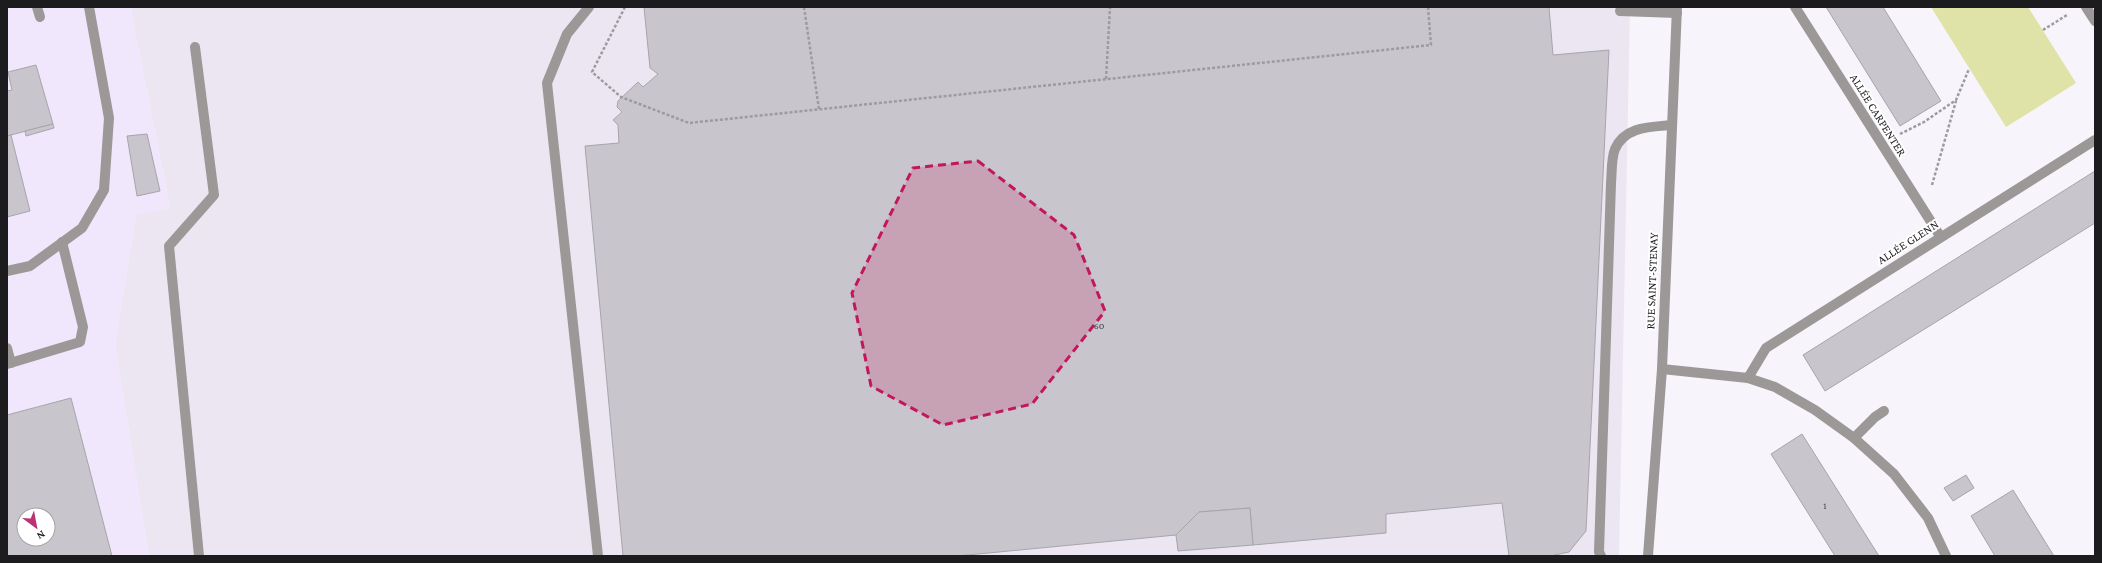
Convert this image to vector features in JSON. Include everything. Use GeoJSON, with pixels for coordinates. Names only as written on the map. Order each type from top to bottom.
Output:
{"type":"FeatureCollection","features":[{"type":"Feature","properties":{"kind":"street"},"geometry":{"type":"LineString","coordinates":[[7,271],[30,266],[82,228],[104,190],[109,118],[89,7]]}},
{"type":"Feature","properties":{"kind":"street"},"geometry":{"type":"LineString","coordinates":[[589,7],[567,34],[548,83],[598,556]]}},
{"type":"Feature","properties":{"kind":"street","name":"ALLÉE CARPENTER"},"geometry":{"type":"LineString","coordinates":[[1795,7],[1940,236]]}},
{"type":"Feature","properties":{"kind":"street"},"geometry":{"type":"LineString","coordinates":[[2086,7],[2095,21]]}},
{"type":"Feature","properties":{"kind":"street"},"geometry":{"type":"LineString","coordinates":[[1620,11],[1677,10]]}},
{"type":"Feature","properties":{"kind":"street","name":"RUE SAINT-STENAY"},"geometry":{"type":"LineString","coordinates":[[1648,556],[1662,369],[1677,10]]}},
{"type":"Feature","properties":{"kind":"street"},"geometry":{"type":"LineString","coordinates":[[195,47],[214,195],[169,246],[199,556]]}},
{"type":"Feature","properties":{"kind":"street"},"geometry":{"type":"LineString","coordinates":[[1601,556],[1600,545],[1611,191],[1615,150],[1621,139],[1637,129],[1672,125]]}},
{"type":"Feature","properties":{"kind":"street","name":"ALLÉE GLENN"},"geometry":{"type":"LineString","coordinates":[[1748,378],[1766,348],[1940,236],[2095,140]]}},
{"type":"Feature","properties":{"kind":"street"},"geometry":{"type":"LineString","coordinates":[[7,348],[9,364],[80,342],[83,327],[62,242]]}},
{"type":"Feature","properties":{"kind":"street"},"geometry":{"type":"LineString","coordinates":[[1662,369],[1748,378],[1775,388],[1815,410],[1854,438],[1894,474],[1928,518],[1946,556]]}},
{"type":"Feature","properties":{"kind":"street"},"geometry":{"type":"LineString","coordinates":[[1854,438],[1875,417],[1884,411]]}},
{"type":"Feature","properties":{"kind":"path"},"geometry":{"type":"LineString","coordinates":[[625,7],[592,72],[621,97],[689,123],[1430,45],[1428,7]]}},
{"type":"Feature","properties":{"kind":"path"},"geometry":{"type":"LineString","coordinates":[[804,7],[819,109]]}},
{"type":"Feature","properties":{"kind":"path"},"geometry":{"type":"LineString","coordinates":[[1106,79],[1110,7]]}},
{"type":"Feature","properties":{"kind":"path"},"geometry":{"type":"LineString","coordinates":[[2043,30],[2073,11]]}},
{"type":"Feature","properties":{"kind":"path"},"geometry":{"type":"LineString","coordinates":[[1923,210],[1948,134],[1956,100],[1969,69]]}},
{"type":"Feature","properties":{"kind":"path"},"geometry":{"type":"LineString","coordinates":[[1881,144],[1924,122],[1956,100]]}},
{"type":"Feature","properties":{"kind":"highlighted area"},"geometry":{"type":"Polygon","coordinates":[[[978,161],[1074,235],[1105,311],[1032,404],[943,425],[871,386],[852,293],[913,168],[978,161]]]}},
{"type":"Feature","properties":{"kind":"shaded area"},"geometry":{"type":"Polygon","coordinates":[[[7,7],[130,7],[170,208],[136,215],[115,346],[149,556],[7,556],[7,7]]]}},
{"type":"Feature","properties":{"kind":"shaded area"},"geometry":{"type":"Polygon","coordinates":[[[130,7],[1630,7],[1619,556],[149,556],[115,346],[136,214],[170,207],[130,7]]]}},
{"type":"Feature","properties":{"kind":"green space"},"geometry":{"type":"Polygon","coordinates":[[[1931,7],[2028,7],[2076,83],[2006,127],[1931,7]]]}},
{"type":"Feature","properties":{"kind":"building"},"geometry":{"type":"Polygon","coordinates":[[[644,7],[1549,7],[1553,55],[1609,50],[1586,531],[1569,552],[1550,556],[1509,556],[1502,503],[1386,514],[1386,533],[1253,545],[1250,508],[1199,512],[1176,535],[957,556],[623,556],[585,146],[619,143],[618,125],[613,120],[622,112],[617,107],[618,101],[638,82],[643,87],[658,74],[650,68],[644,7]]]}},
{"type":"Feature","properties":{"kind":"building"},"geometry":{"type":"Polygon","coordinates":[[[1826,7],[1883,7],[1941,101],[1900,126],[1826,7]]]}},
{"type":"Feature","properties":{"kind":"building"},"geometry":{"type":"Polygon","coordinates":[[[36,65],[53,124],[7,136],[7,91],[12,90],[8,72],[36,65]]]}},
{"type":"Feature","properties":{"kind":"building"},"geometry":{"type":"Polygon","coordinates":[[[53,124],[54,128],[26,136],[25,131],[53,124]]]}},
{"type":"Feature","properties":{"kind":"building"},"geometry":{"type":"Polygon","coordinates":[[[147,134],[160,191],[137,196],[127,136],[147,134]]]}},
{"type":"Feature","properties":{"kind":"building"},"geometry":{"type":"Polygon","coordinates":[[[11,135],[30,211],[7,217],[7,136],[11,135]]]}},
{"type":"Feature","properties":{"kind":"building"},"geometry":{"type":"Polygon","coordinates":[[[2095,171],[2095,223],[1825,391],[1803,355],[2095,171]]]}},
{"type":"Feature","properties":{"kind":"building"},"geometry":{"type":"Polygon","coordinates":[[[71,398],[112,556],[7,556],[7,415],[71,398]]]}},
{"type":"Feature","properties":{"kind":"building"},"geometry":{"type":"Polygon","coordinates":[[[1802,434],[1879,556],[1835,556],[1771,454],[1802,434]]]}},
{"type":"Feature","properties":{"kind":"building"},"geometry":{"type":"Polygon","coordinates":[[[1966,475],[1974,488],[1953,501],[1944,488],[1966,475]]]}},
{"type":"Feature","properties":{"kind":"building"},"geometry":{"type":"Polygon","coordinates":[[[2013,490],[2054,556],[1995,556],[1971,516],[2013,490]]]}},
{"type":"Feature","properties":{"kind":"building"},"geometry":{"type":"Polygon","coordinates":[[[1250,508],[1253,545],[1178,551],[1176,535],[1199,512],[1250,508]]]}}]}
